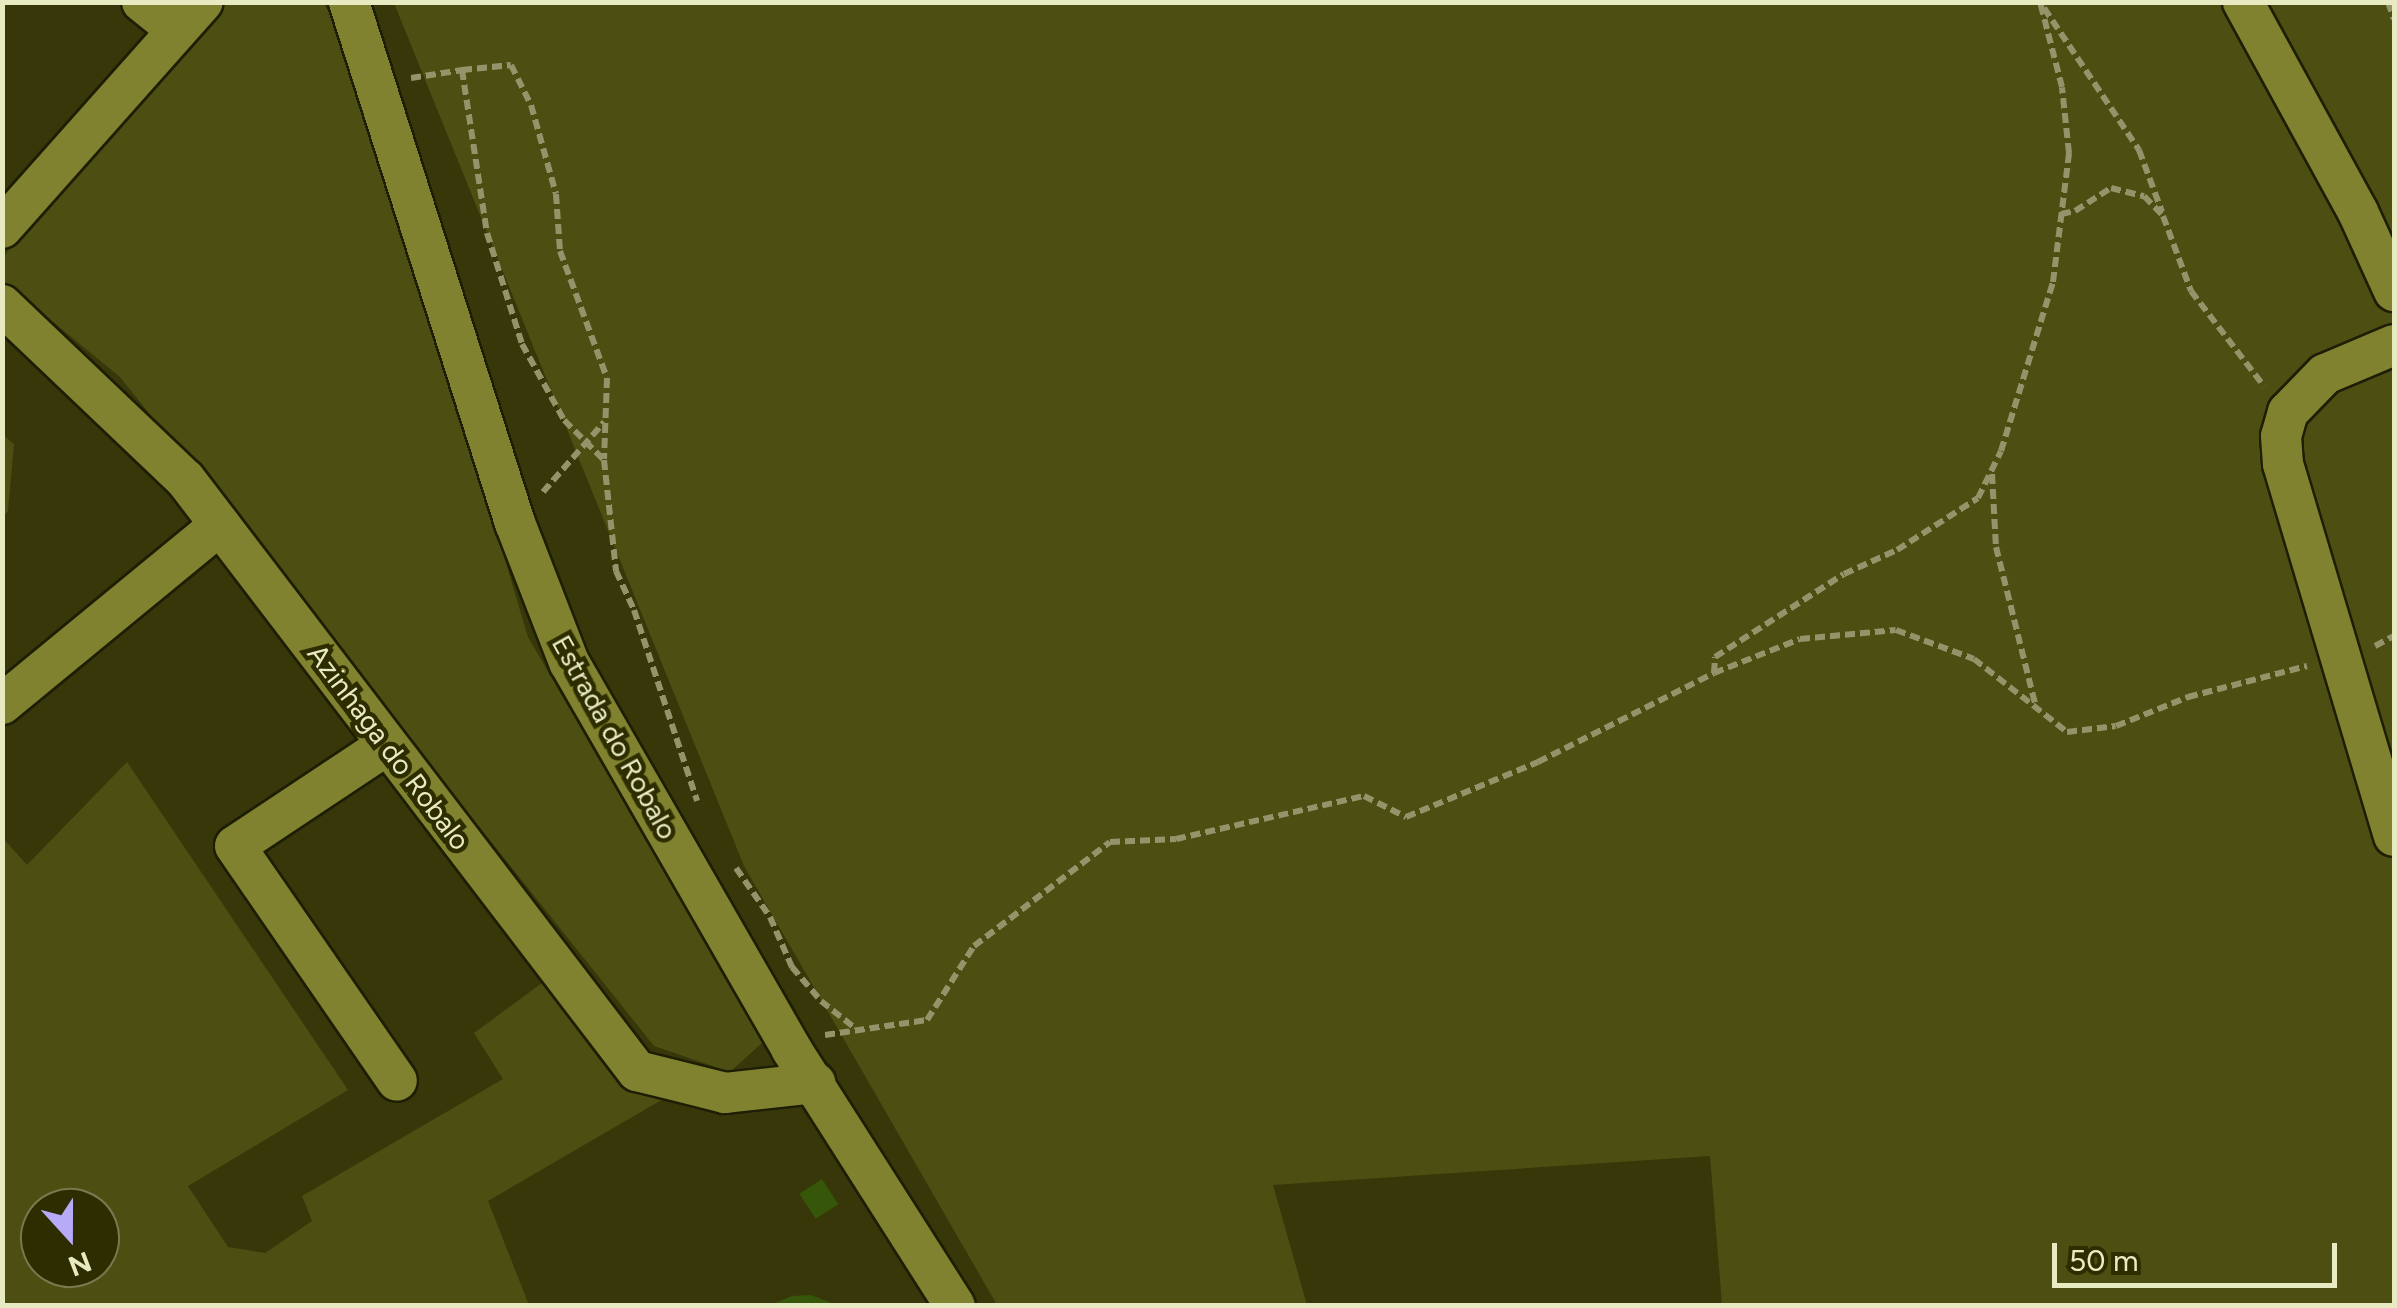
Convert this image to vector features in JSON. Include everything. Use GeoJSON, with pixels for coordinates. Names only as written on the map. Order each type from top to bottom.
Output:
{"type":"FeatureCollection","features":[{"type":"Feature","properties":{"kind":"street"},"geometry":{"type":"LineString","coordinates":[[2,228],[190,16],[142,2]]}},
{"type":"Feature","properties":{"kind":"street","name":"Estrada do Robalo"},"geometry":{"type":"LineString","coordinates":[[350,2],[515,523],[569,662],[804,1066],[955,1306]]}},
{"type":"Feature","properties":{"kind":"street"},"geometry":{"type":"LineString","coordinates":[[2244,2],[2358,212],[2394,290]]}},
{"type":"Feature","properties":{"kind":"street","name":"Azinhaga do Robalo"},"geometry":{"type":"LineString","coordinates":[[2,305],[185,479],[637,1071],[725,1093],[804,1066]]}},
{"type":"Feature","properties":{"kind":"street"},"geometry":{"type":"LineString","coordinates":[[2394,346],[2325,374],[2288,412],[2281,436],[2284,464],[2394,836]]}},
{"type":"Feature","properties":{"kind":"street"},"geometry":{"type":"LineString","coordinates":[[2,704],[220,525]]}},
{"type":"Feature","properties":{"kind":"street"},"geometry":{"type":"LineString","coordinates":[[387,745],[235,846],[398,1081]]}},
{"type":"Feature","properties":{"kind":"path"},"geometry":{"type":"LineString","coordinates":[[1714,674],[1715,658],[1844,574],[1897,550],[1978,498],[1992,470],[2053,282],[2069,153],[2062,87],[2040,2]]}},
{"type":"Feature","properties":{"kind":"path"},"geometry":{"type":"LineString","coordinates":[[2040,2],[2139,150],[2191,292],[2288,412]]}},
{"type":"Feature","properties":{"kind":"path"},"geometry":{"type":"LineString","coordinates":[[2388,2],[2394,18]]}},
{"type":"Feature","properties":{"kind":"path"},"geometry":{"type":"LineString","coordinates":[[376,86],[462,70],[511,66],[531,105],[556,194],[560,250],[607,378],[604,460],[616,571],[634,610],[701,810]]}},
{"type":"Feature","properties":{"kind":"path"},"geometry":{"type":"LineString","coordinates":[[462,70],[487,233],[522,344],[564,420],[604,460]]}},
{"type":"Feature","properties":{"kind":"path"},"geometry":{"type":"LineString","coordinates":[[2061,214],[2111,188],[2144,196],[2164,216]]}},
{"type":"Feature","properties":{"kind":"path"},"geometry":{"type":"LineString","coordinates":[[515,523],[605,421]]}},
{"type":"Feature","properties":{"kind":"path"},"geometry":{"type":"LineString","coordinates":[[1992,470],[1996,547],[2037,708]]}},
{"type":"Feature","properties":{"kind":"path"},"geometry":{"type":"LineString","coordinates":[[804,1066],[829,1033],[927,1020],[974,946],[1110,842],[1176,838],[1364,796],[1406,817],[1538,762],[1714,674],[1800,639],[1896,630],[1974,659],[2067,732],[2116,726],[2188,698],[2342,658]]}},
{"type":"Feature","properties":{"kind":"path"},"geometry":{"type":"LineString","coordinates":[[732,862],[770,917],[792,967],[821,1001],[856,1029]]}},
{"type":"Feature","properties":{"kind":"shaded area"},"geometry":{"type":"Polygon","coordinates":[[[220,3],[324,3],[359,70],[528,637],[763,1042],[730,1072],[654,1046],[120,377],[3,281],[3,257],[220,3]]]}},
{"type":"Feature","properties":{"kind":"shaded area"},"geometry":{"type":"Polygon","coordinates":[[[394,3],[2228,3],[2394,291],[2394,1305],[1722,1305],[1710,1156],[1273,1185],[1307,1305],[997,1305],[744,866],[394,3]]]}},
{"type":"Feature","properties":{"kind":"shaded area"},"geometry":{"type":"Polygon","coordinates":[[[2255,3],[2394,3],[2394,264],[2255,3]]]}},
{"type":"Feature","properties":{"kind":"shaded area"},"geometry":{"type":"Polygon","coordinates":[[[3,435],[14,444],[8,511],[3,517],[3,435]]]}},
{"type":"Feature","properties":{"kind":"shaded area"},"geometry":{"type":"Polygon","coordinates":[[[127,762],[348,1090],[188,1186],[228,1247],[265,1253],[312,1221],[302,1196],[503,1079],[474,1033],[546,980],[670,1095],[488,1201],[529,1305],[3,1305],[2,837],[27,865],[127,762]]]}},
{"type":"Feature","properties":{"kind":"building"},"geometry":{"type":"Polygon","coordinates":[[[822,1179],[838,1204],[816,1219],[799,1194],[822,1179]]]}},
{"type":"Feature","properties":{"kind":"building"},"geometry":{"type":"Polygon","coordinates":[[[811,1295],[839,1306],[768,1306],[792,1296],[811,1295]]]}}]}
